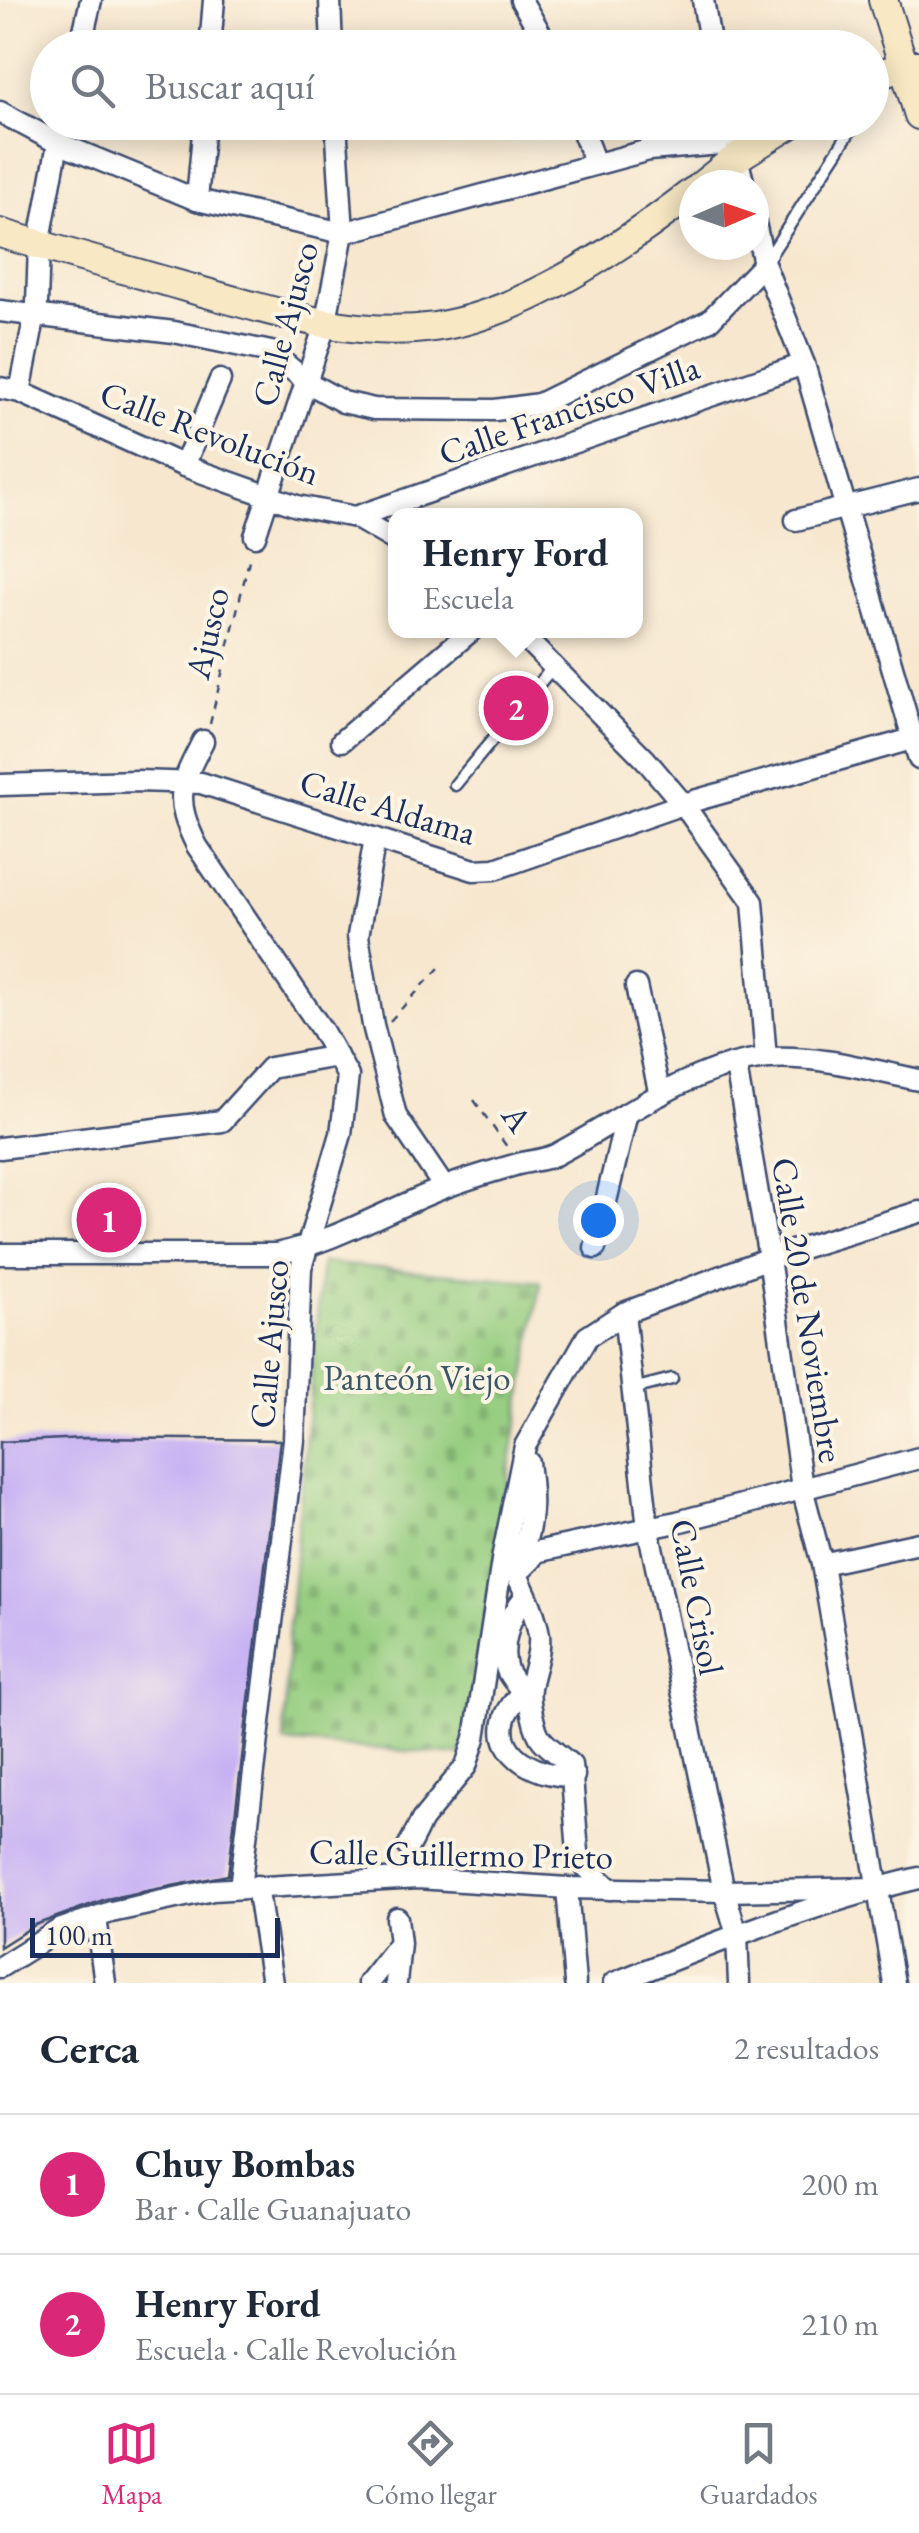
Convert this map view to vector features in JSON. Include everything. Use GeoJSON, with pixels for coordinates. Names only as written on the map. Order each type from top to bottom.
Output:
{"type":"FeatureCollection","features":[{"type":"Feature","properties":{"kind":"street"},"geometry":{"type":"LineString","coordinates":[[84,30],[91,0]]}},
{"type":"Feature","properties":{"kind":"street"},"geometry":{"type":"LineString","coordinates":[[212,30],[214,0]]}},
{"type":"Feature","properties":{"kind":"street"},"geometry":{"type":"LineString","coordinates":[[330,0],[331,30]]}},
{"type":"Feature","properties":{"kind":"street"},"geometry":{"type":"LineString","coordinates":[[520,0],[538,30]]}},
{"type":"Feature","properties":{"kind":"street"},"geometry":{"type":"LineString","coordinates":[[703,0],[708,30]]}},
{"type":"Feature","properties":{"kind":"street"},"geometry":{"type":"LineString","coordinates":[[884,0],[888,30]]}},
{"type":"Feature","properties":{"kind":"street"},"geometry":{"type":"LineString","coordinates":[[889,40],[893,72],[919,116]]}},
{"type":"Feature","properties":{"kind":"street"},"geometry":{"type":"LineString","coordinates":[[0,112],[30,122]]}},
{"type":"Feature","properties":{"kind":"street"},"geometry":{"type":"LineString","coordinates":[[10,390],[35,317],[39,244],[59,140]]}},
{"type":"Feature","properties":{"kind":"street"},"geometry":{"type":"LineString","coordinates":[[74,140],[198,200],[343,233],[649,150],[736,152]]}},
{"type":"Feature","properties":{"kind":"street"},"geometry":{"type":"LineString","coordinates":[[198,200],[203,140]]}},
{"type":"Feature","properties":{"kind":"street","name":"Calle Ajusco"},"geometry":{"type":"LineString","coordinates":[[255,536],[325,325],[343,233],[337,140]]}},
{"type":"Feature","properties":{"kind":"street"},"geometry":{"type":"LineString","coordinates":[[586,140],[595,163]]}},
{"type":"Feature","properties":{"kind":"street"},"geometry":{"type":"LineString","coordinates":[[717,170],[736,152],[759,140]]}},
{"type":"Feature","properties":{"kind":"street"},"geometry":{"type":"LineString","coordinates":[[0,232],[325,325],[432,328],[490,313],[553,282],[645,229],[679,203]]}},
{"type":"Feature","properties":{"kind":"street"},"geometry":{"type":"LineString","coordinates":[[763,260],[804,364],[917,745]]}},
{"type":"Feature","properties":{"kind":"street"},"geometry":{"type":"LineString","coordinates":[[0,312],[174,332],[270,352],[307,382],[342,402],[374,409],[495,410],[539,404],[710,320],[764,264]]}},
{"type":"Feature","properties":{"kind":"street","name":"Calle Francisco Villa"},"geometry":{"type":"LineString","coordinates":[[354,517],[804,364]]}},
{"type":"Feature","properties":{"kind":"street"},"geometry":{"type":"LineString","coordinates":[[184,466],[220,380]]}},
{"type":"Feature","properties":{"kind":"street","name":"Calle Revolución"},"geometry":{"type":"LineString","coordinates":[[10,390],[184,466],[269,496],[354,517],[388,536]]}},
{"type":"Feature","properties":{"kind":"street"},"geometry":{"type":"LineString","coordinates":[[796,520],[919,490]]}},
{"type":"Feature","properties":{"kind":"street"},"geometry":{"type":"LineString","coordinates":[[342,741],[463,638]]}},
{"type":"Feature","properties":{"kind":"street"},"geometry":{"type":"LineString","coordinates":[[525,638],[645,760],[683,804],[753,902],[766,1058]]}},
{"type":"Feature","properties":{"kind":"street"},"geometry":{"type":"LineString","coordinates":[[182,782],[203,741]]}},
{"type":"Feature","properties":{"kind":"street","name":"Calle Aldama"},"geometry":{"type":"LineString","coordinates":[[0,785],[201,783],[474,870],[495,868],[683,804],[917,745]]}},
{"type":"Feature","properties":{"kind":"street","name":"Calle Ajusco"},"geometry":{"type":"LineString","coordinates":[[182,782],[184,821],[197,846],[348,1076],[341,1134],[301,1268],[294,1440],[248,1887],[272,1983]]}},
{"type":"Feature","properties":{"kind":"street"},"geometry":{"type":"LineString","coordinates":[[375,838],[358,936],[376,1037],[396,1116],[444,1187]]}},
{"type":"Feature","properties":{"kind":"street"},"geometry":{"type":"LineString","coordinates":[[636,986],[660,1096]]}},
{"type":"Feature","properties":{"kind":"street"},"geometry":{"type":"LineString","coordinates":[[0,1148],[222,1120],[270,1068],[337,1056]]}},
{"type":"Feature","properties":{"kind":"street"},"geometry":{"type":"LineString","coordinates":[[0,1254],[276,1254],[309,1247],[444,1187],[551,1157],[660,1096],[710,1073],[766,1058],[848,1063],[919,1080]]}},
{"type":"Feature","properties":{"kind":"street","name":"Calle 20 de Noviembre"},"geometry":{"type":"LineString","coordinates":[[736,1066],[802,1488],[822,1564],[894,1983]]}},
{"type":"Feature","properties":{"kind":"street"},"geometry":{"type":"LineString","coordinates":[[595,1248],[626,1117]]}},
{"type":"Feature","properties":{"kind":"street"},"geometry":{"type":"LineString","coordinates":[[408,1847],[422,1820],[466,1766],[475,1738],[503,1554],[525,1446],[587,1337],[624,1313],[769,1258],[919,1212]]}},
{"type":"Feature","properties":{"kind":"street","name":"Calle Crisol"},"geometry":{"type":"LineString","coordinates":[[624,1313],[648,1528],[724,1891],[737,1934],[739,1983]]}},
{"type":"Feature","properties":{"kind":"street"},"geometry":{"type":"LineString","coordinates":[[525,1446],[532,1522],[518,1582],[535,1618],[538,1662],[525,1691],[505,1715],[503,1730],[506,1744],[518,1760],[554,1777],[574,1776]]}},
{"type":"Feature","properties":{"kind":"street"},"geometry":{"type":"LineString","coordinates":[[524,1555],[648,1528],[919,1458]]}},
{"type":"Feature","properties":{"kind":"street"},"geometry":{"type":"LineString","coordinates":[[822,1564],[919,1543]]}},
{"type":"Feature","properties":{"kind":"street"},"geometry":{"type":"LineString","coordinates":[[525,1597],[509,1625],[505,1660],[509,1674],[525,1691],[540,1738],[571,1765],[578,1852],[583,1864],[610,1888]]}},
{"type":"Feature","properties":{"kind":"street"},"geometry":{"type":"LineString","coordinates":[[518,1760],[540,1738]]}},
{"type":"Feature","properties":{"kind":"street","name":"Calle Guillermo Prieto"},"geometry":{"type":"LineString","coordinates":[[0,1967],[58,1930],[213,1890],[418,1878],[567,1888],[877,1888]]}},
{"type":"Feature","properties":{"kind":"street"},"geometry":{"type":"LineString","coordinates":[[614,1983],[737,1934],[919,1878]]}},
{"type":"Feature","properties":{"kind":"street"},"geometry":{"type":"LineString","coordinates":[[567,1888],[574,1983]]}},
{"type":"Feature","properties":{"kind":"street"},"geometry":{"type":"LineString","coordinates":[[96,1918],[105,1983]]}},
{"type":"Feature","properties":{"kind":"street"},"geometry":{"type":"LineString","coordinates":[[396,1983],[400,1943],[397,1918]]}},
{"type":"Feature","properties":{"kind":"street"},"geometry":{"type":"LineString","coordinates":[[368,1983],[400,1943]]}},
{"type":"Feature","properties":{"kind":"lane"},"geometry":{"type":"LineString","coordinates":[[764,264],[844,140]]}},
{"type":"Feature","properties":{"kind":"lane"},"geometry":{"type":"LineString","coordinates":[[454,784],[553,667]]}},
{"type":"Feature","properties":{"kind":"lane"},"geometry":{"type":"LineString","coordinates":[[633,1389],[672,1379]]}},
{"type":"Feature","properties":{"kind":"path","name":"Ajusco"},"geometry":{"type":"LineString","coordinates":[[203,741],[214,712],[255,536]]}},
{"type":"Feature","properties":{"kind":"path"},"geometry":{"type":"LineString","coordinates":[[376,1037],[439,968]]}},
{"type":"Feature","properties":{"kind":"path","name":"A"},"geometry":{"type":"LineString","coordinates":[[474,1100],[519,1164]]}},
{"type":"Feature","properties":{"kind":"green space","name":"Panteón Viejo"},"geometry":{"type":"Polygon","coordinates":[[[322,1263],[541,1282],[462,1755],[284,1742],[288,1636],[322,1263]]]}},
{"type":"Feature","properties":{"kind":"building"},"geometry":{"type":"Polygon","coordinates":[[[99,1196],[119,1196],[120,1240],[100,1240],[99,1196]]]}},
{"type":"Feature","properties":{"kind":"building"},"geometry":{"type":"Polygon","coordinates":[[[85,1438],[280,1440],[228,1875],[106,1899],[35,1925],[0,1947],[0,1442],[85,1438]]]}},
{"type":"Feature","properties":{"kind":"place","name":"Henry Ford"},"geometry":{"type":"Point","coordinates":[516,708]}},
{"type":"Feature","properties":{"kind":"place","name":"Chuy Bombas"},"geometry":{"type":"Point","coordinates":[109,1220]}}]}
